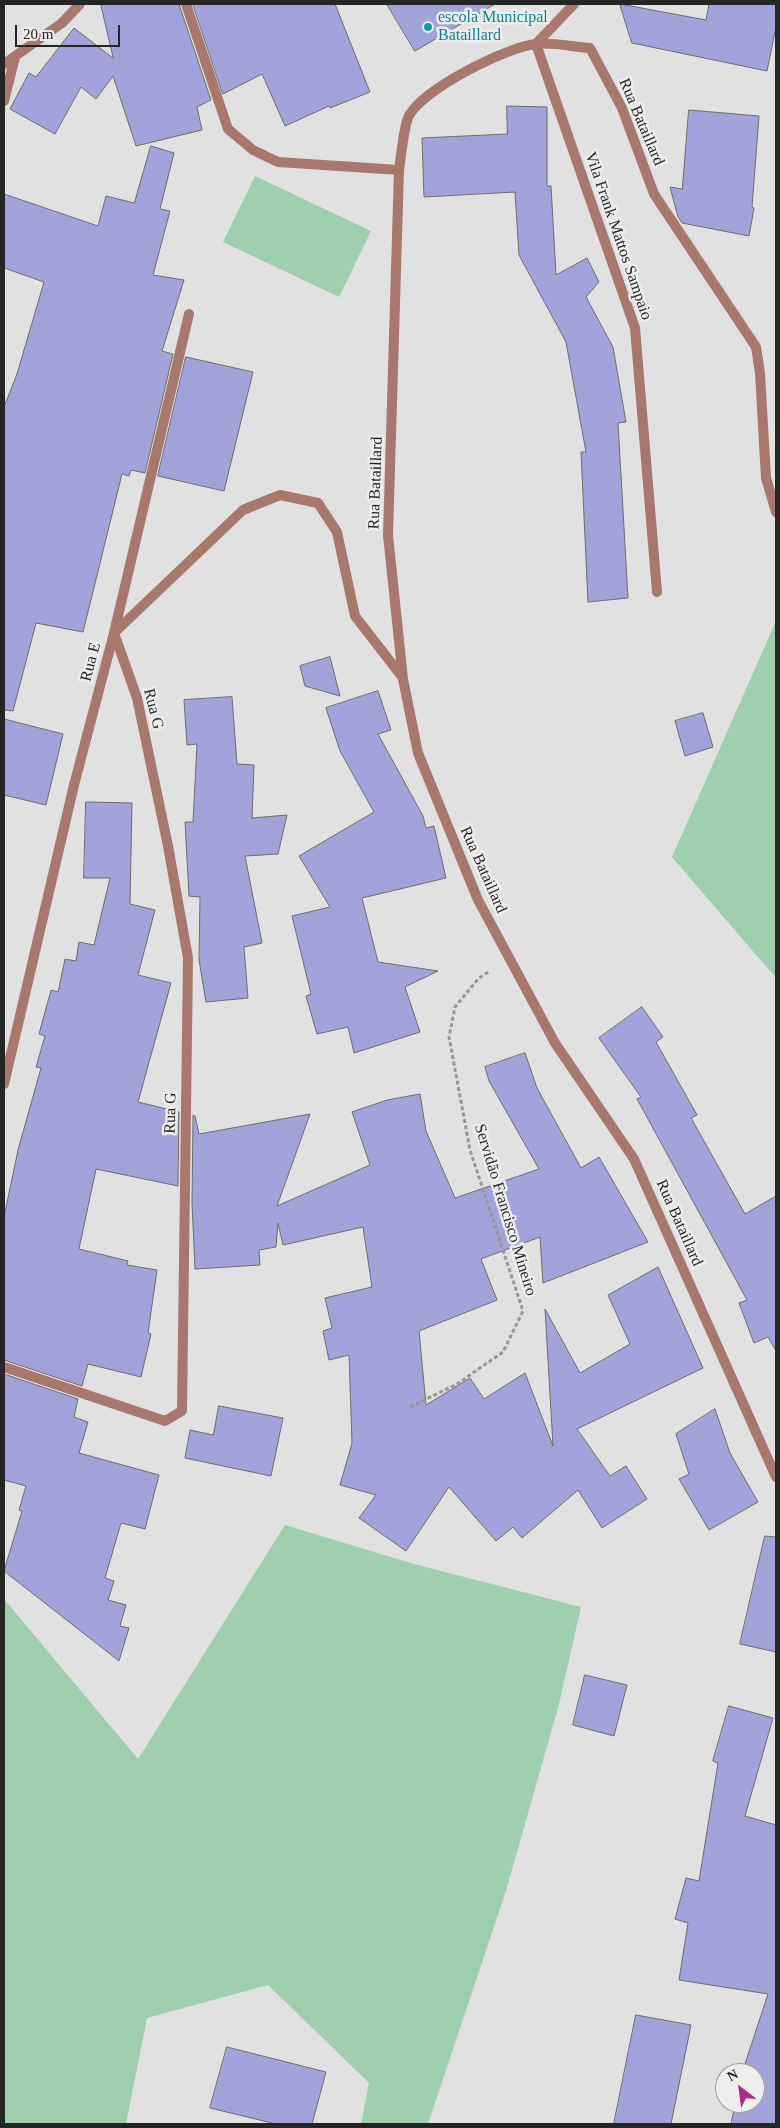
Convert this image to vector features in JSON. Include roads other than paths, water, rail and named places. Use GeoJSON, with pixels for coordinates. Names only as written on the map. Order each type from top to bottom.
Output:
{"type":"FeatureCollection","features":[{"type":"Feature","properties":{"kind":"street"},"geometry":{"type":"LineString","coordinates":[[4,64],[62,24],[80,4]]}},
{"type":"Feature","properties":{"kind":"street"},"geometry":{"type":"LineString","coordinates":[[186,4],[228,129],[253,150],[278,162],[399,170]]}},
{"type":"Feature","properties":{"kind":"street"},"geometry":{"type":"LineString","coordinates":[[536,44],[574,4]]}},
{"type":"Feature","properties":{"kind":"street","name":"Rua Bataillard"},"geometry":{"type":"LineString","coordinates":[[776,512],[766,478],[760,373],[756,347],[654,194],[622,108],[590,48],[536,44],[507,53],[447,81],[426,95],[408,115],[399,170],[388,535],[403,679],[418,754],[478,900],[556,1043],[634,1159],[776,1477]]}},
{"type":"Feature","properties":{"kind":"street","name":"Vila Frank Mattos Sampaio"},"geometry":{"type":"LineString","coordinates":[[536,44],[635,328],[657,592]]}},
{"type":"Feature","properties":{"kind":"street"},"geometry":{"type":"LineString","coordinates":[[4,101],[16,57]]}},
{"type":"Feature","properties":{"kind":"street"},"geometry":{"type":"LineString","coordinates":[[114,633],[189,314]]}},
{"type":"Feature","properties":{"kind":"street","name":"Rua E"},"geometry":{"type":"LineString","coordinates":[[4,1084],[74,785],[114,633],[243,510],[280,495],[318,503],[323,510],[337,532],[355,616],[403,679]]}},
{"type":"Feature","properties":{"kind":"street","name":"Rua G"},"geometry":{"type":"LineString","coordinates":[[4,1368],[165,1421],[182,1411],[188,958],[168,846],[137,698],[114,633]]}},
{"type":"Feature","properties":{"kind":"place","name":"escola Municipal Bataillard"},"geometry":{"type":"Point","coordinates":[428,27]}}]}
